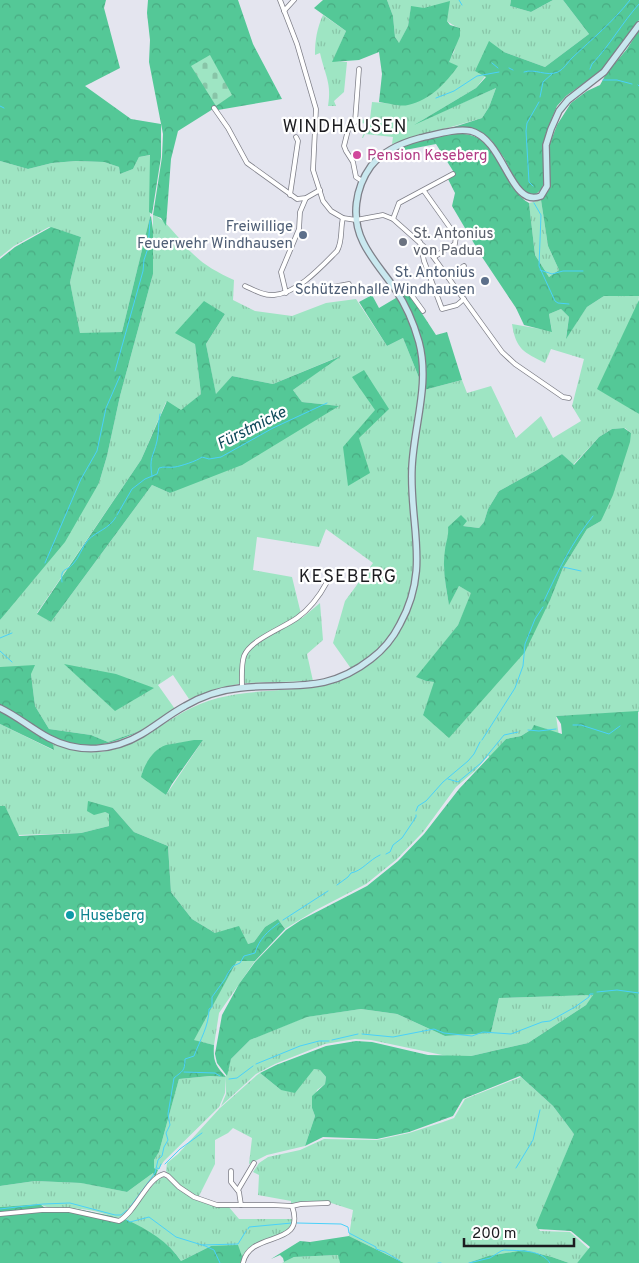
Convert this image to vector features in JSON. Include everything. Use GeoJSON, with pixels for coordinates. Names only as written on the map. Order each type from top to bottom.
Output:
{"type":"FeatureCollection","features":[{"type":"Feature","properties":{"kind":"main road"},"geometry":{"type":"LineString","coordinates":[[0,708],[60,743],[80,748],[100,748],[120,744],[140,735],[198,699],[242,687],[314,685],[347,674],[373,658],[384,647],[396,631],[409,606],[417,572],[417,545],[411,483],[423,377],[419,342],[410,316],[397,291],[363,243],[356,220],[357,200],[362,181],[376,160],[399,145],[423,138],[466,130],[487,140],[521,193],[531,198],[540,196],[547,186],[546,145],[559,111],[568,100],[604,72],[639,25]]}},
{"type":"Feature","properties":{"kind":"street"},"geometry":{"type":"LineString","coordinates":[[280,0],[297,44],[316,109],[313,170],[323,201],[331,211],[343,218],[356,220],[383,215],[392,219],[420,242],[434,257],[502,352],[515,364],[563,397],[569,398]]}},
{"type":"Feature","properties":{"kind":"street"},"geometry":{"type":"LineString","coordinates":[[284,11],[294,0]]}},
{"type":"Feature","properties":{"kind":"street"},"geometry":{"type":"LineString","coordinates":[[359,69],[356,122],[348,130],[344,146],[353,162],[356,177],[362,181]]}},
{"type":"Feature","properties":{"kind":"street"},"geometry":{"type":"LineString","coordinates":[[214,108],[228,128],[247,163],[298,199],[306,198],[320,190]]}},
{"type":"Feature","properties":{"kind":"street"},"geometry":{"type":"LineString","coordinates":[[290,195],[298,142],[296,137]]}},
{"type":"Feature","properties":{"kind":"street"},"geometry":{"type":"LineString","coordinates":[[392,219],[399,203],[453,174]]}},
{"type":"Feature","properties":{"kind":"street"},"geometry":{"type":"LineString","coordinates":[[424,191],[456,236],[455,244],[434,257]]}},
{"type":"Feature","properties":{"kind":"street"},"geometry":{"type":"LineString","coordinates":[[286,292],[281,272],[299,229],[300,212],[306,198]]}},
{"type":"Feature","properties":{"kind":"street"},"geometry":{"type":"LineString","coordinates":[[245,286],[265,294],[274,295],[295,288],[313,275],[337,251],[340,246],[340,227],[343,218]]}},
{"type":"Feature","properties":{"kind":"street"},"geometry":{"type":"LineString","coordinates":[[420,242],[424,261],[442,309],[456,305],[464,299]]}},
{"type":"Feature","properties":{"kind":"street"},"geometry":{"type":"LineString","coordinates":[[448,277],[464,266]]}},
{"type":"Feature","properties":{"kind":"street"},"geometry":{"type":"LineString","coordinates":[[295,288],[299,293],[349,284]]}},
{"type":"Feature","properties":{"kind":"street"},"geometry":{"type":"LineString","coordinates":[[397,291],[410,293],[423,311]]}},
{"type":"Feature","properties":{"kind":"street"},"geometry":{"type":"LineString","coordinates":[[242,687],[243,661],[246,651],[255,643],[305,612],[315,603],[327,582]]}},
{"type":"Feature","properties":{"kind":"street"},"geometry":{"type":"LineString","coordinates":[[238,1190],[254,1163]]}},
{"type":"Feature","properties":{"kind":"street"},"geometry":{"type":"LineString","coordinates":[[230,1171],[231,1182],[238,1190],[241,1205]]}},
{"type":"Feature","properties":{"kind":"street"},"geometry":{"type":"LineString","coordinates":[[0,1214],[42,1210],[69,1210],[119,1220],[128,1214],[161,1174],[168,1176],[189,1194],[222,1206],[273,1204],[292,1206],[328,1203]]}},
{"type":"Feature","properties":{"kind":"street"},"geometry":{"type":"LineString","coordinates":[[243,1263],[247,1254],[255,1246],[265,1240],[281,1237],[292,1228],[295,1221],[292,1206]]}},
{"type":"Feature","properties":{"kind":"green space"},"geometry":{"type":"Polygon","coordinates":[[[0,0],[106,0],[104,8],[120,68],[85,86],[131,119],[161,124],[161,157],[152,214],[149,212],[150,155],[139,157],[133,169],[120,174],[119,167],[104,162],[76,161],[52,163],[28,169],[0,161],[0,0]]]}},
{"type":"Feature","properties":{"kind":"green space"},"geometry":{"type":"Polygon","coordinates":[[[148,0],[238,0],[253,44],[282,99],[218,110],[213,109],[178,131],[171,159],[166,226],[161,218],[153,215],[162,157],[163,134],[149,62],[148,0]]]}},
{"type":"Feature","properties":{"kind":"green space"},"geometry":{"type":"Polygon","coordinates":[[[323,0],[387,0],[393,16],[395,37],[399,43],[408,26],[411,6],[424,8],[450,1],[447,21],[450,25],[460,28],[460,36],[449,62],[458,66],[442,85],[423,100],[405,105],[379,102],[382,74],[379,52],[359,60],[332,62],[346,31],[314,8],[323,0]]]}},
{"type":"Feature","properties":{"kind":"green space"},"geometry":{"type":"Polygon","coordinates":[[[387,0],[511,0],[510,6],[531,12],[553,0],[563,0],[589,34],[545,67],[504,52],[476,88],[419,122],[496,88],[489,107],[482,118],[392,144],[393,137],[365,134],[362,138],[367,123],[355,124],[357,120],[370,119],[372,102],[407,105],[457,66],[449,63],[449,60],[454,52],[460,28],[425,9],[411,7],[408,26],[399,44],[395,37],[393,16],[387,0]]]}},
{"type":"Feature","properties":{"kind":"green space"},"geometry":{"type":"Polygon","coordinates":[[[511,0],[553,0],[531,12],[510,6],[511,0]]]}},
{"type":"Feature","properties":{"kind":"green space"},"geometry":{"type":"Polygon","coordinates":[[[563,0],[639,0],[639,20],[601,71],[566,96],[557,106],[546,133],[542,189],[536,194],[528,194],[519,187],[504,158],[491,140],[479,131],[461,128],[438,132],[482,118],[489,107],[496,88],[414,125],[476,88],[486,77],[475,71],[489,41],[504,52],[545,67],[589,34],[563,0]]]}},
{"type":"Feature","properties":{"kind":"green space"},"geometry":{"type":"Polygon","coordinates":[[[323,15],[346,31],[333,61],[347,62],[344,92],[334,101],[336,106],[328,106],[329,92],[327,80],[320,53],[315,55],[317,34],[323,15]]]}},
{"type":"Feature","properties":{"kind":"green space"},"geometry":{"type":"Polygon","coordinates":[[[639,30],[639,296],[604,296],[587,307],[566,339],[569,317],[561,309],[549,314],[552,332],[524,325],[516,308],[482,257],[452,206],[455,193],[448,179],[455,174],[436,144],[405,150],[403,145],[436,136],[459,134],[470,135],[488,146],[496,156],[516,191],[529,203],[535,255],[549,277],[559,270],[548,246],[541,200],[549,190],[549,146],[557,125],[571,103],[587,91],[600,85],[639,30]]]}},
{"type":"Feature","properties":{"kind":"green space"},"geometry":{"type":"Polygon","coordinates":[[[210,55],[232,95],[216,106],[191,66],[210,55]]]}},
{"type":"Feature","properties":{"kind":"green space"},"geometry":{"type":"Polygon","coordinates":[[[151,155],[150,217],[122,332],[80,334],[70,282],[81,237],[49,227],[14,246],[0,257],[0,161],[28,169],[52,163],[76,161],[104,162],[119,167],[120,174],[133,169],[139,157],[151,155]]]}},
{"type":"Feature","properties":{"kind":"green space"},"geometry":{"type":"Polygon","coordinates":[[[541,200],[548,246],[559,270],[549,277],[535,255],[529,203],[541,200]]]}},
{"type":"Feature","properties":{"kind":"green space"},"geometry":{"type":"Polygon","coordinates":[[[153,215],[163,221],[202,262],[234,280],[233,300],[255,311],[292,316],[326,303],[356,299],[387,346],[403,338],[424,390],[462,380],[467,393],[491,386],[516,438],[541,416],[553,438],[581,421],[572,406],[584,359],[551,349],[545,363],[522,349],[516,340],[512,324],[552,331],[549,314],[561,309],[569,317],[566,338],[587,307],[604,296],[639,296],[627,406],[639,414],[639,712],[556,716],[559,736],[532,729],[521,736],[506,739],[490,757],[488,756],[476,770],[456,787],[423,832],[396,860],[366,884],[316,910],[285,929],[278,919],[265,927],[254,942],[248,944],[215,933],[192,919],[171,892],[168,846],[134,832],[113,808],[105,812],[109,814],[109,826],[81,833],[18,835],[5,807],[0,806],[0,724],[53,750],[53,743],[79,751],[102,752],[122,747],[176,716],[218,698],[244,693],[324,685],[349,677],[352,670],[333,643],[345,601],[373,563],[326,529],[319,547],[257,537],[253,570],[292,577],[302,618],[320,603],[323,640],[307,654],[313,681],[243,683],[216,689],[189,699],[173,675],[158,685],[175,709],[140,731],[108,742],[91,735],[49,729],[35,706],[31,674],[0,668],[0,620],[99,483],[153,274],[153,215]],[[204,302],[195,344],[201,394],[181,411],[166,402],[141,460],[37,613],[51,622],[152,485],[170,493],[338,406],[302,402],[293,390],[338,357],[273,384],[232,376],[216,395],[206,344],[225,314],[204,302]],[[625,428],[612,429],[599,437],[573,465],[562,454],[499,491],[488,509],[484,522],[479,528],[463,526],[449,534],[444,569],[449,604],[459,586],[472,593],[458,625],[417,677],[435,682],[423,715],[551,598],[563,568],[587,529],[601,521],[631,433],[625,428]],[[203,740],[173,744],[160,749],[148,762],[142,773],[166,795],[203,740]]]}},
{"type":"Feature","properties":{"kind":"green space"},"geometry":{"type":"Polygon","coordinates":[[[151,216],[153,230],[153,274],[99,483],[65,542],[0,620],[0,259],[15,247],[51,227],[81,237],[70,282],[80,333],[122,332],[151,216]]]}},
{"type":"Feature","properties":{"kind":"green space"},"geometry":{"type":"Polygon","coordinates":[[[372,295],[379,308],[401,295],[410,295],[436,335],[447,332],[462,380],[424,390],[403,338],[387,346],[359,302],[372,295]]]}},
{"type":"Feature","properties":{"kind":"green space"},"geometry":{"type":"Polygon","coordinates":[[[639,300],[639,414],[597,389],[639,300]]]}},
{"type":"Feature","properties":{"kind":"green space"},"geometry":{"type":"Polygon","coordinates":[[[204,301],[225,314],[206,344],[216,394],[232,376],[273,384],[341,356],[293,390],[302,402],[339,406],[242,465],[170,493],[152,485],[51,622],[37,614],[141,460],[167,401],[181,410],[201,394],[195,344],[175,333],[204,301]]]}},
{"type":"Feature","properties":{"kind":"green space"},"geometry":{"type":"Polygon","coordinates":[[[364,370],[389,409],[359,438],[370,473],[348,486],[343,447],[375,410],[352,377],[364,370]]]}},
{"type":"Feature","properties":{"kind":"green space"},"geometry":{"type":"Polygon","coordinates":[[[624,428],[631,433],[630,442],[613,495],[601,521],[587,529],[563,568],[525,652],[449,738],[423,715],[434,682],[416,677],[458,625],[471,593],[459,586],[449,605],[444,564],[448,527],[461,515],[467,521],[463,526],[479,528],[484,522],[488,509],[499,491],[562,454],[574,465],[599,437],[612,429],[624,428]]]}},
{"type":"Feature","properties":{"kind":"green space"},"geometry":{"type":"Polygon","coordinates":[[[64,664],[116,674],[154,688],[115,711],[64,664]]]}},
{"type":"Feature","properties":{"kind":"green space"},"geometry":{"type":"Polygon","coordinates":[[[35,665],[31,674],[35,706],[49,729],[91,735],[108,742],[140,731],[116,741],[97,745],[52,740],[54,750],[0,724],[0,667],[35,665]]]}},
{"type":"Feature","properties":{"kind":"green space"},"geometry":{"type":"Polygon","coordinates":[[[638,711],[639,1263],[577,1263],[590,1247],[571,1231],[538,1229],[536,1225],[574,1134],[553,1106],[520,1076],[463,1099],[453,1116],[409,1132],[377,1139],[323,1137],[305,1146],[315,1116],[312,1108],[312,1096],[325,1084],[326,1077],[320,1070],[314,1069],[295,1093],[281,1090],[260,1073],[326,1046],[356,1041],[372,1042],[428,1055],[471,1056],[528,1043],[586,1005],[593,995],[499,998],[491,1033],[445,1036],[397,1014],[361,1009],[307,1017],[250,1040],[231,1059],[227,1076],[217,1063],[215,1054],[222,1015],[239,984],[255,962],[286,930],[301,920],[367,886],[398,861],[424,834],[459,789],[506,739],[521,736],[532,729],[534,725],[562,734],[561,724],[556,716],[638,711]]]}},
{"type":"Feature","properties":{"kind":"green space"},"geometry":{"type":"Polygon","coordinates":[[[203,740],[166,795],[141,777],[144,768],[153,754],[161,747],[203,740]]]}},
{"type":"Feature","properties":{"kind":"green space"},"geometry":{"type":"Polygon","coordinates":[[[88,801],[113,808],[134,832],[168,846],[171,892],[192,919],[215,933],[239,926],[248,944],[254,942],[265,927],[278,919],[285,929],[255,961],[237,961],[194,1040],[214,1045],[216,1062],[226,1077],[210,1076],[179,1079],[159,1152],[154,1160],[154,1168],[158,1170],[155,1177],[153,1173],[127,1192],[81,1183],[35,1181],[0,1186],[0,806],[5,806],[19,836],[81,833],[109,826],[109,814],[105,812],[94,815],[87,811],[88,801]]]}},
{"type":"Feature","properties":{"kind":"green space"},"geometry":{"type":"Polygon","coordinates":[[[237,961],[255,961],[219,1013],[214,1045],[193,1040],[237,961]]]}},
{"type":"Feature","properties":{"kind":"green space"},"geometry":{"type":"Polygon","coordinates":[[[594,995],[586,1005],[528,1043],[471,1056],[447,1056],[371,1040],[355,1039],[325,1044],[275,1064],[256,1074],[221,1106],[226,1094],[226,1077],[231,1059],[250,1040],[306,1017],[361,1009],[397,1014],[445,1036],[491,1033],[499,998],[594,995]]]}},
{"type":"Feature","properties":{"kind":"green space"},"geometry":{"type":"Polygon","coordinates":[[[314,1069],[320,1070],[326,1077],[325,1084],[317,1090],[312,1108],[315,1116],[305,1146],[267,1155],[249,1164],[252,1138],[233,1128],[215,1140],[215,1164],[198,1198],[179,1187],[166,1171],[167,1163],[178,1154],[220,1108],[257,1075],[260,1073],[281,1090],[314,1069]]]}},
{"type":"Feature","properties":{"kind":"green space"},"geometry":{"type":"Polygon","coordinates":[[[210,1076],[226,1077],[225,1093],[219,1107],[164,1161],[158,1170],[154,1168],[154,1160],[159,1152],[179,1079],[210,1076]]]}},
{"type":"Feature","properties":{"kind":"green space"},"geometry":{"type":"Polygon","coordinates":[[[521,1077],[553,1106],[574,1134],[537,1225],[540,1231],[570,1232],[589,1249],[577,1263],[569,1263],[524,1250],[488,1256],[468,1263],[404,1263],[349,1236],[353,1210],[328,1202],[291,1203],[291,1201],[258,1195],[259,1175],[253,1172],[259,1163],[268,1157],[300,1150],[324,1139],[377,1140],[409,1133],[454,1118],[465,1099],[521,1077]]]}},
{"type":"Feature","properties":{"kind":"green space"},"geometry":{"type":"Polygon","coordinates":[[[153,1173],[155,1177],[127,1213],[117,1219],[89,1210],[51,1208],[40,1204],[0,1207],[0,1186],[35,1181],[82,1183],[127,1192],[153,1173]]]}},
{"type":"Feature","properties":{"kind":"green space"},"geometry":{"type":"Polygon","coordinates":[[[163,1177],[195,1198],[210,1204],[228,1206],[239,1219],[293,1219],[293,1224],[281,1236],[258,1242],[243,1259],[211,1246],[181,1261],[170,1247],[149,1232],[125,1219],[157,1180],[163,1177]]]}},
{"type":"Feature","properties":{"kind":"green space"},"geometry":{"type":"Polygon","coordinates":[[[40,1204],[45,1208],[72,1208],[127,1220],[157,1237],[181,1261],[211,1246],[238,1245],[243,1259],[242,1263],[0,1263],[0,1207],[40,1204]]]}},
{"type":"Feature","properties":{"kind":"green space"},"geometry":{"type":"Polygon","coordinates":[[[349,1236],[404,1263],[340,1263],[338,1255],[294,1257],[284,1262],[280,1255],[271,1259],[300,1241],[310,1242],[349,1236]]]}},
{"type":"Feature","properties":{"kind":"green space"},"geometry":{"type":"Polygon","coordinates":[[[524,1250],[569,1263],[468,1263],[488,1256],[524,1250]]]}},
{"type":"Feature","properties":{"kind":"green space"},"geometry":{"type":"Polygon","coordinates":[[[339,1255],[340,1263],[282,1263],[294,1257],[339,1255]]]}},
{"type":"Feature","properties":{"kind":"waterway"},"geometry":{"type":"LineString","coordinates":[[459,0],[462,5]]}},
{"type":"Feature","properties":{"kind":"waterway"},"geometry":{"type":"LineString","coordinates":[[524,72],[532,71],[549,74],[560,71],[630,0]]}},
{"type":"Feature","properties":{"kind":"waterway"},"geometry":{"type":"LineString","coordinates":[[590,69],[639,4]]}},
{"type":"Feature","properties":{"kind":"waterway"},"geometry":{"type":"LineString","coordinates":[[492,63],[498,68]]}},
{"type":"Feature","properties":{"kind":"waterway"},"geometry":{"type":"LineString","coordinates":[[509,68],[513,70]]}},
{"type":"Feature","properties":{"kind":"waterway"},"geometry":{"type":"LineString","coordinates":[[436,98],[454,91],[477,76],[499,72]]}},
{"type":"Feature","properties":{"kind":"waterway"},"geometry":{"type":"LineString","coordinates":[[540,97],[543,82],[552,74]]}},
{"type":"Feature","properties":{"kind":"waterway"},"geometry":{"type":"LineString","coordinates":[[603,80],[617,80],[632,84]]}},
{"type":"Feature","properties":{"kind":"waterway"},"geometry":{"type":"LineString","coordinates":[[533,186],[529,182],[526,131],[527,123],[539,102]]}},
{"type":"Feature","properties":{"kind":"waterway"},"geometry":{"type":"LineString","coordinates":[[0,106],[4,108]]}},
{"type":"Feature","properties":{"kind":"waterway"},"geometry":{"type":"LineString","coordinates":[[534,203],[541,215],[539,266],[555,301],[569,304]]}},
{"type":"Feature","properties":{"kind":"waterway"},"geometry":{"type":"LineString","coordinates":[[115,371],[143,271],[148,248],[150,221]]}},
{"type":"Feature","properties":{"kind":"waterway"},"geometry":{"type":"LineString","coordinates":[[540,270],[552,274],[563,271],[583,271]]}},
{"type":"Feature","properties":{"kind":"waterway"},"geometry":{"type":"LineString","coordinates":[[45,563],[81,479],[97,451],[106,408],[120,376]]}},
{"type":"Feature","properties":{"kind":"waterway","name":"Fürstmicke"},"geometry":{"type":"LineString","coordinates":[[117,515],[132,489],[145,479],[157,474],[159,468],[178,466],[193,462],[202,457],[209,459],[221,457],[273,428],[327,403]]}},
{"type":"Feature","properties":{"kind":"waterway"},"geometry":{"type":"LineString","coordinates":[[152,476],[151,461],[158,438],[160,414]]}},
{"type":"Feature","properties":{"kind":"waterway"},"geometry":{"type":"LineString","coordinates":[[544,601],[572,546],[593,516]]}},
{"type":"Feature","properties":{"kind":"waterway","name":"Fürstmicke"},"geometry":{"type":"LineString","coordinates":[[62,582],[64,570],[75,562],[88,540],[110,524],[116,517]]}},
{"type":"Feature","properties":{"kind":"waterway"},"geometry":{"type":"LineString","coordinates":[[563,567],[581,571]]}},
{"type":"Feature","properties":{"kind":"waterway"},"geometry":{"type":"LineString","coordinates":[[482,740],[515,688],[523,666],[525,644],[535,619],[543,607]]}},
{"type":"Feature","properties":{"kind":"waterway","name":"Fürstmicke"},"geometry":{"type":"LineString","coordinates":[[0,638],[12,633]]}},
{"type":"Feature","properties":{"kind":"waterway"},"geometry":{"type":"LineString","coordinates":[[0,651],[12,662]]}},
{"type":"Feature","properties":{"kind":"waterway"},"geometry":{"type":"LineString","coordinates":[[573,725],[581,725],[609,734],[620,726]]}},
{"type":"Feature","properties":{"kind":"waterway"},"geometry":{"type":"LineString","coordinates":[[528,730],[556,729]]}},
{"type":"Feature","properties":{"kind":"waterway"},"geometry":{"type":"LineString","coordinates":[[448,779],[458,782],[481,763],[504,735],[518,732]]}},
{"type":"Feature","properties":{"kind":"waterway"},"geometry":{"type":"LineString","coordinates":[[416,811],[418,806],[426,801],[443,782],[468,761],[480,742]]}},
{"type":"Feature","properties":{"kind":"waterway"},"geometry":{"type":"LineString","coordinates":[[386,854],[402,838],[416,815]]}},
{"type":"Feature","properties":{"kind":"waterway"},"geometry":{"type":"LineString","coordinates":[[337,885],[351,873],[359,870],[380,855]]}},
{"type":"Feature","properties":{"kind":"waterway"},"geometry":{"type":"LineString","coordinates":[[283,920],[328,891]]}},
{"type":"Feature","properties":{"kind":"waterway"},"geometry":{"type":"LineString","coordinates":[[130,1207],[155,1173],[158,1160],[162,1156],[168,1140],[166,1133],[170,1125],[168,1114],[174,1078],[184,1069],[185,1059],[194,1056],[206,1027],[209,1009],[212,1007],[212,997],[233,966],[240,963],[244,956],[255,953],[264,936],[279,923]]}},
{"type":"Feature","properties":{"kind":"waterway"},"geometry":{"type":"LineString","coordinates":[[597,992],[617,990],[639,993]]}},
{"type":"Feature","properties":{"kind":"waterway"},"geometry":{"type":"LineString","coordinates":[[362,1034],[393,1037],[434,1029],[444,1033],[472,1036],[483,1032],[511,1034],[542,1022],[550,1021],[575,1007],[589,997],[590,994],[593,994]]}},
{"type":"Feature","properties":{"kind":"waterway"},"geometry":{"type":"LineString","coordinates":[[332,1040],[358,1034]]}},
{"type":"Feature","properties":{"kind":"waterway"},"geometry":{"type":"LineString","coordinates":[[256,1064],[300,1046],[319,1041],[329,1041]]}},
{"type":"Feature","properties":{"kind":"waterway"},"geometry":{"type":"LineString","coordinates":[[229,1079],[237,1078],[253,1066]]}},
{"type":"Feature","properties":{"kind":"waterway"},"geometry":{"type":"LineString","coordinates":[[184,1072],[215,1073],[220,1076]]}},
{"type":"Feature","properties":{"kind":"waterway"},"geometry":{"type":"LineString","coordinates":[[516,1168],[533,1140],[540,1110]]}},
{"type":"Feature","properties":{"kind":"waterway"},"geometry":{"type":"LineString","coordinates":[[165,1164],[180,1149],[202,1133]]}},
{"type":"Feature","properties":{"kind":"waterway"},"geometry":{"type":"LineString","coordinates":[[157,1168],[159,1169],[161,1164]]}},
{"type":"Feature","properties":{"kind":"waterway"},"geometry":{"type":"LineString","coordinates":[[0,1209],[70,1203],[115,1215],[121,1215],[127,1210]]}},
{"type":"Feature","properties":{"kind":"waterway"},"geometry":{"type":"LineString","coordinates":[[127,1220],[130,1222],[149,1217],[176,1237],[202,1245],[238,1244],[246,1231]]}},
{"type":"Feature","properties":{"kind":"waterway"},"geometry":{"type":"LineString","coordinates":[[248,1229],[249,1227],[292,1223]]}},
{"type":"Feature","properties":{"kind":"waterway"},"geometry":{"type":"LineString","coordinates":[[297,1223],[341,1224],[348,1227],[349,1233],[400,1261]]}},
{"type":"Feature","properties":{"kind":"waterway"},"geometry":{"type":"LineString","coordinates":[[203,1245],[214,1250],[220,1263]]}},
{"type":"Feature","properties":{"kind":"waterway"},"geometry":{"type":"LineString","coordinates":[[469,1263],[490,1258],[504,1250],[535,1253],[546,1258],[550,1263]]}},
{"type":"Feature","properties":{"kind":"place","name":"Pension Keseberg"},"geometry":{"type":"Point","coordinates":[357,155]}},
{"type":"Feature","properties":{"kind":"place","name":"Freiwillige Feuerwehr Windhausen"},"geometry":{"type":"Point","coordinates":[303,235]}},
{"type":"Feature","properties":{"kind":"place","name":"St. Antonius von Padua"},"geometry":{"type":"Point","coordinates":[403,242]}},
{"type":"Feature","properties":{"kind":"place","name":"St. Antonius Schützenhalle Windhausen"},"geometry":{"type":"Point","coordinates":[485,281]}},
{"type":"Feature","properties":{"kind":"place","name":"Huseberg"},"geometry":{"type":"Point","coordinates":[70,915]}},
{"type":"Feature","properties":{"kind":"district","name":"WINDHAUSEN"},"geometry":{"type":"Point","coordinates":[345,126]}},
{"type":"Feature","properties":{"kind":"district","name":"KESEBERG"},"geometry":{"type":"Point","coordinates":[348,576]}}]}
